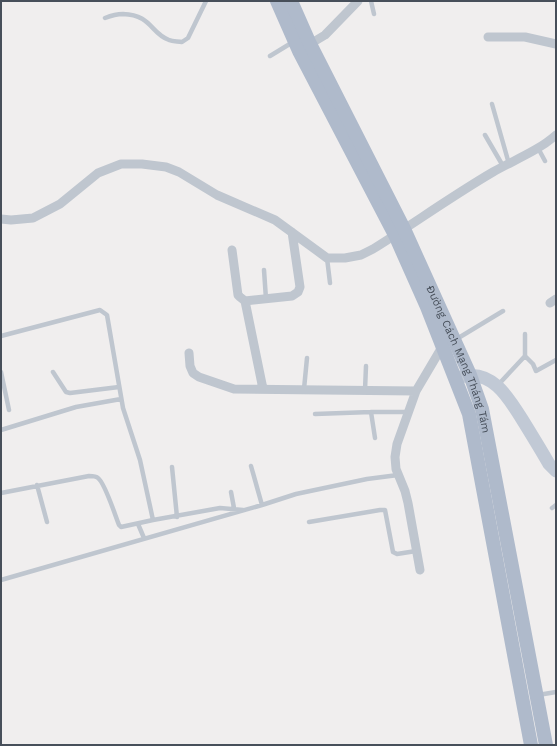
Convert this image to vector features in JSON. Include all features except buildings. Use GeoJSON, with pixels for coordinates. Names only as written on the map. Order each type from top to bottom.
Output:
{"type":"FeatureCollection","features":[{"type":"Feature","properties":{"kind":"main road","name":"Đường Cách Mạng Tháng Tám"},"geometry":{"type":"LineString","coordinates":[[277,1],[400,232],[448,344],[455,378],[469,414],[531,745]]}},
{"type":"Feature","properties":{"kind":"main road","name":"Đường Cách Mạng Tháng Tám"},"geometry":{"type":"LineString","coordinates":[[291,1],[301,45]]}},
{"type":"Feature","properties":{"kind":"main road","name":"Đường Cách Mạng Tháng Tám"},"geometry":{"type":"LineString","coordinates":[[448,344],[470,375],[482,409],[546,745]]}},
{"type":"Feature","properties":{"kind":"main road"},"geometry":{"type":"LineString","coordinates":[[455,378],[470,375],[480,376],[497,386],[512,402],[549,464],[556,470]]}},
{"type":"Feature","properties":{"kind":"street"},"geometry":{"type":"LineString","coordinates":[[301,45],[326,35],[358,1]]}},
{"type":"Feature","properties":{"kind":"street"},"geometry":{"type":"LineString","coordinates":[[488,36],[525,37],[556,44]]}},
{"type":"Feature","properties":{"kind":"street"},"geometry":{"type":"LineString","coordinates":[[1,219],[10,220],[33,218],[60,204],[98,173],[121,164],[142,164],[166,167],[179,172],[218,196],[275,220],[327,258],[345,258],[361,255],[400,232],[436,207],[506,165],[547,143],[556,135]]}},
{"type":"Feature","properties":{"kind":"street"},"geometry":{"type":"LineString","coordinates":[[232,250],[238,295],[240,298],[246,301],[292,296],[298,292],[300,287],[292,232]]}},
{"type":"Feature","properties":{"kind":"street"},"geometry":{"type":"LineString","coordinates":[[246,301],[264,389]]}},
{"type":"Feature","properties":{"kind":"street"},"geometry":{"type":"LineString","coordinates":[[420,570],[405,491],[396,469],[394,457],[397,444],[416,391],[448,344]]}},
{"type":"Feature","properties":{"kind":"street"},"geometry":{"type":"LineString","coordinates":[[189,353],[190,366],[193,373],[234,389],[416,391]]}},
{"type":"Feature","properties":{"kind":"lane"},"geometry":{"type":"LineString","coordinates":[[105,18],[122,14],[140,17],[169,40],[182,42],[188,38],[206,1]]}},
{"type":"Feature","properties":{"kind":"lane"},"geometry":{"type":"LineString","coordinates":[[371,1],[374,14]]}},
{"type":"Feature","properties":{"kind":"lane"},"geometry":{"type":"LineString","coordinates":[[270,56],[301,45]]}},
{"type":"Feature","properties":{"kind":"lane"},"geometry":{"type":"LineString","coordinates":[[492,104],[506,165]]}},
{"type":"Feature","properties":{"kind":"lane"},"geometry":{"type":"LineString","coordinates":[[485,135],[506,165]]}},
{"type":"Feature","properties":{"kind":"lane"},"geometry":{"type":"LineString","coordinates":[[538,148],[545,161]]}},
{"type":"Feature","properties":{"kind":"lane"},"geometry":{"type":"LineString","coordinates":[[327,258],[330,283]]}},
{"type":"Feature","properties":{"kind":"lane"},"geometry":{"type":"LineString","coordinates":[[264,270],[266,299]]}},
{"type":"Feature","properties":{"kind":"lane"},"geometry":{"type":"LineString","coordinates":[[1,336],[100,310],[107,315],[121,399],[140,460],[153,520]]}},
{"type":"Feature","properties":{"kind":"lane"},"geometry":{"type":"LineString","coordinates":[[448,344],[503,311]]}},
{"type":"Feature","properties":{"kind":"lane"},"geometry":{"type":"LineString","coordinates":[[497,386],[525,356],[525,334]]}},
{"type":"Feature","properties":{"kind":"lane"},"geometry":{"type":"LineString","coordinates":[[525,356],[533,364],[536,371],[556,360]]}},
{"type":"Feature","properties":{"kind":"lane"},"geometry":{"type":"LineString","coordinates":[[304,389],[307,358]]}},
{"type":"Feature","properties":{"kind":"lane"},"geometry":{"type":"LineString","coordinates":[[365,390],[366,366]]}},
{"type":"Feature","properties":{"kind":"lane"},"geometry":{"type":"LineString","coordinates":[[1,372],[9,410]]}},
{"type":"Feature","properties":{"kind":"lane"},"geometry":{"type":"LineString","coordinates":[[53,372],[66,392],[70,393],[119,387]]}},
{"type":"Feature","properties":{"kind":"lane"},"geometry":{"type":"LineString","coordinates":[[1,430],[76,407],[121,399]]}},
{"type":"Feature","properties":{"kind":"lane"},"geometry":{"type":"LineString","coordinates":[[371,412],[375,438]]}},
{"type":"Feature","properties":{"kind":"lane"},"geometry":{"type":"LineString","coordinates":[[315,414],[409,412]]}},
{"type":"Feature","properties":{"kind":"lane"},"geometry":{"type":"LineString","coordinates":[[251,466],[262,505]]}},
{"type":"Feature","properties":{"kind":"lane"},"geometry":{"type":"LineString","coordinates":[[172,468],[177,517]]}},
{"type":"Feature","properties":{"kind":"lane"},"geometry":{"type":"LineString","coordinates":[[1,580],[296,494],[367,479],[398,475]]}},
{"type":"Feature","properties":{"kind":"lane"},"geometry":{"type":"LineString","coordinates":[[1,493],[94,476],[99,478],[103,484],[118,525],[121,527],[220,508],[245,510]]}},
{"type":"Feature","properties":{"kind":"lane"},"geometry":{"type":"LineString","coordinates":[[37,486],[47,522]]}},
{"type":"Feature","properties":{"kind":"lane"},"geometry":{"type":"LineString","coordinates":[[231,492],[234,508]]}},
{"type":"Feature","properties":{"kind":"lane"},"geometry":{"type":"LineString","coordinates":[[309,522],[384,510],[393,552],[397,554],[416,551]]}},
{"type":"Feature","properties":{"kind":"lane"},"geometry":{"type":"LineString","coordinates":[[138,524],[144,538]]}},
{"type":"Feature","properties":{"kind":"lane"},"geometry":{"type":"LineString","coordinates":[[536,695],[556,692]]}}]}
